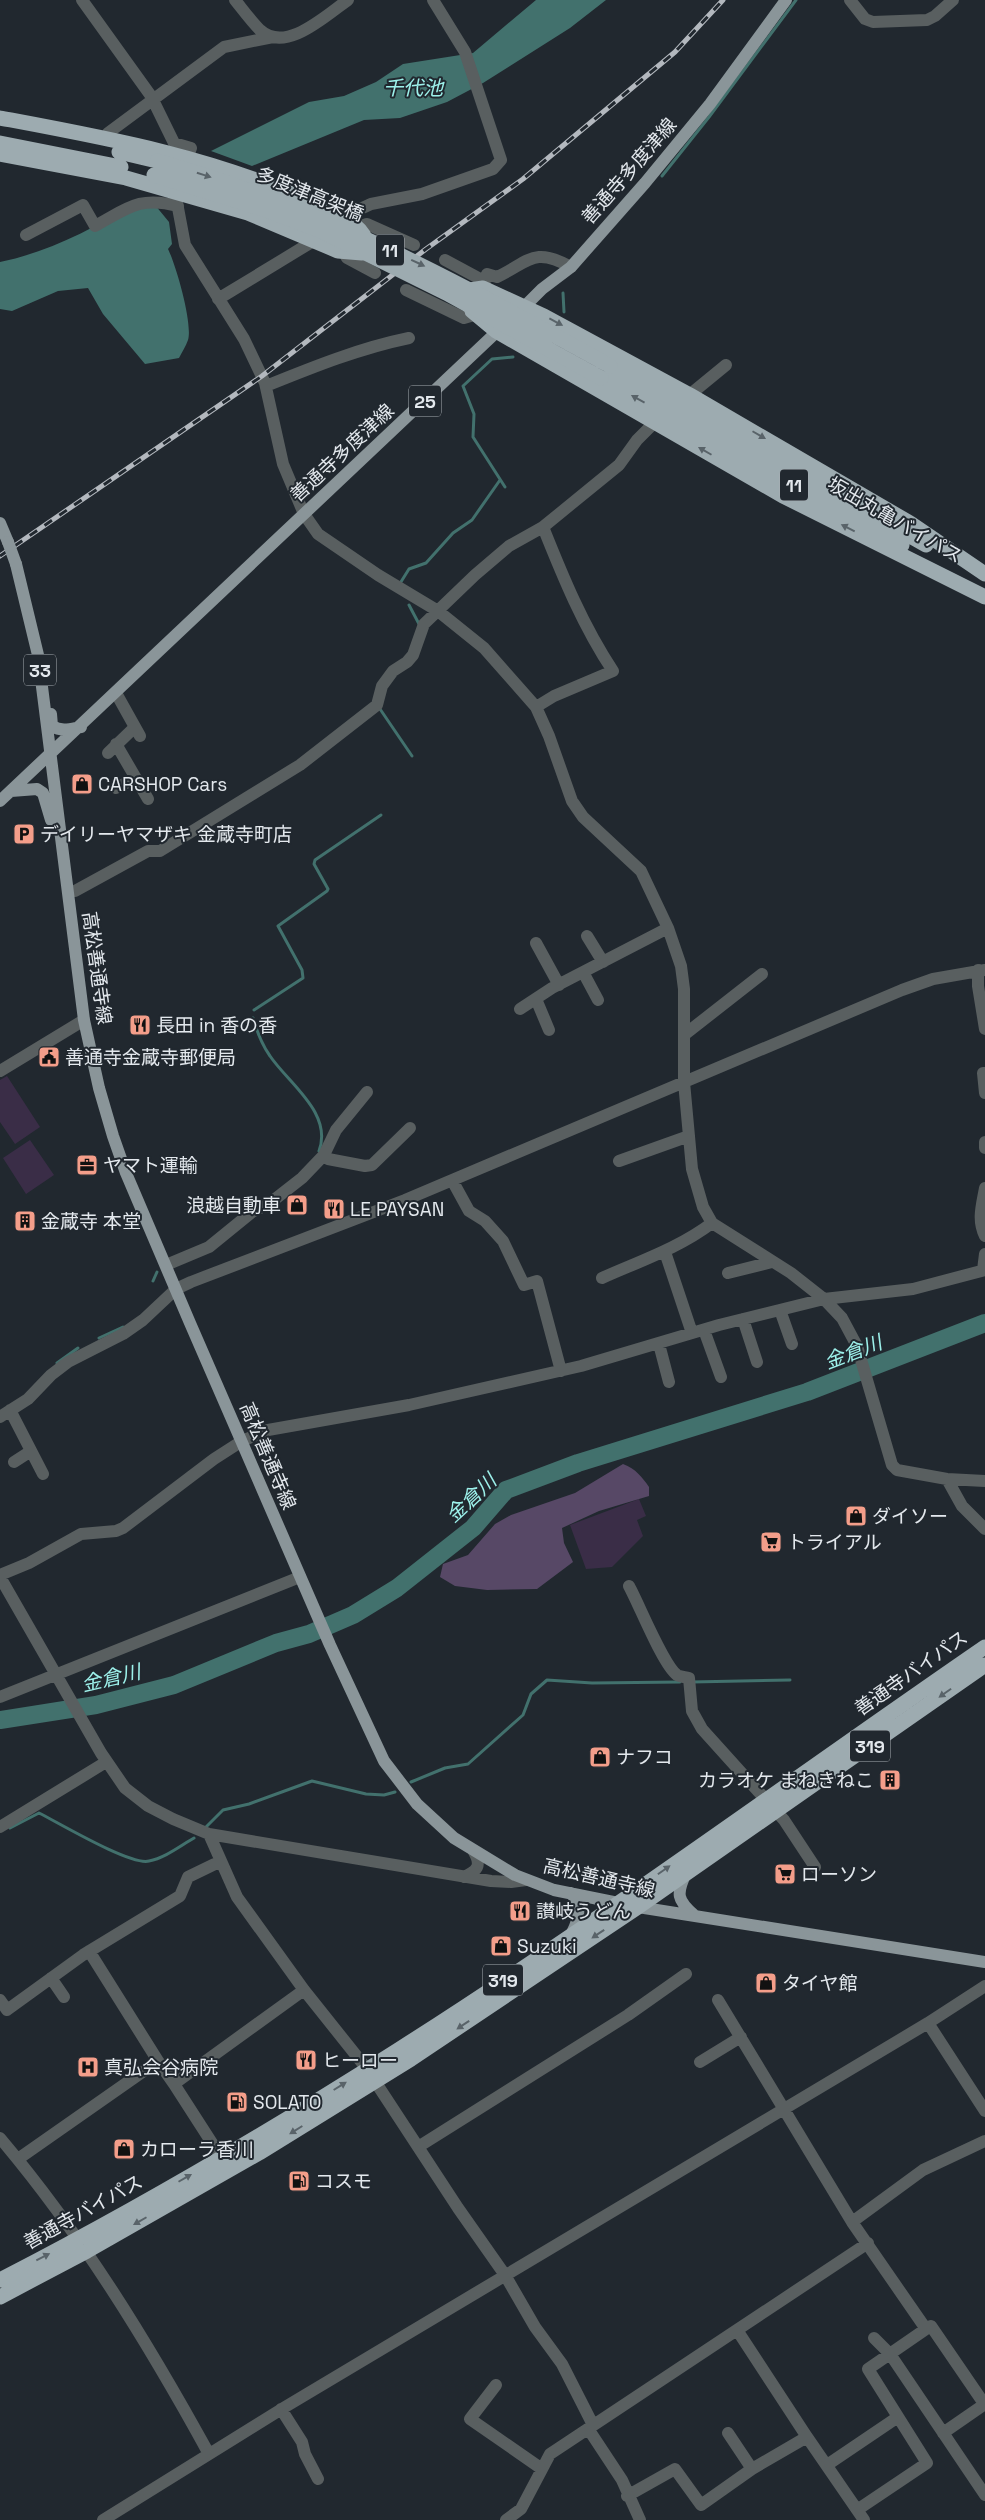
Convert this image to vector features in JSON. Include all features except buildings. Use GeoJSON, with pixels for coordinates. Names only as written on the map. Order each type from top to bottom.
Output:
{"type":"FeatureCollection","features":[{"type":"Feature","properties":{"kind":"highway"},"geometry":{"type":"LineString","coordinates":[[0,118],[189,157],[278,187],[351,224],[364,236],[376,252],[338,251],[248,213],[177,199],[126,178],[0,154]]}},
{"type":"Feature","properties":{"kind":"highway","name":"多度津高架橋"},"geometry":{"type":"LineString","coordinates":[[0,129],[57,138],[155,168],[264,195],[324,219],[452,279],[606,372]]}},
{"type":"Feature","properties":{"kind":"highway","name":"多度津高架橋"},"geometry":{"type":"LineString","coordinates":[[0,143],[155,168]]}},
{"type":"Feature","properties":{"kind":"highway"},"geometry":{"type":"LineString","coordinates":[[985,574],[910,523],[526,306],[487,281],[462,293],[474,314],[496,331],[656,420],[783,496],[985,596]]}},
{"type":"Feature","properties":{"kind":"highway","name":"坂出丸亀バイパス"},"geometry":{"type":"LineString","coordinates":[[606,372],[921,542],[985,582]]}},
{"type":"Feature","properties":{"kind":"highway","name":"坂出丸亀バイパス"},"geometry":{"type":"LineString","coordinates":[[606,372],[915,552],[985,596]]}},
{"type":"Feature","properties":{"kind":"highway","name":"善通寺バイパス"},"geometry":{"type":"LineString","coordinates":[[0,2280],[83,2245],[259,2153],[985,1646]]}},
{"type":"Feature","properties":{"kind":"highway","name":"善通寺バイパス"},"geometry":{"type":"LineString","coordinates":[[0,2297],[221,2157],[371,2075],[638,1907],[985,1665]]}},
{"type":"Feature","properties":{"kind":"main road","name":"善通寺多度津線"},"geometry":{"type":"LineString","coordinates":[[0,801],[81,727],[496,331],[526,306],[542,289],[571,267],[710,104],[786,0]]}},
{"type":"Feature","properties":{"kind":"main road","name":"高松善通寺線"},"geometry":{"type":"LineString","coordinates":[[0,523],[16,564],[38,655],[84,1020],[99,1088],[113,1136],[126,1173],[301,1578],[384,1761],[417,1804],[454,1838],[474,1852],[526,1880],[571,1893],[638,1907],[985,1962]]}},
{"type":"Feature","properties":{"kind":"main road"},"geometry":{"type":"LineString","coordinates":[[38,655],[45,672],[52,726],[66,730],[81,727]]}},
{"type":"Feature","properties":{"kind":"main road"},"geometry":{"type":"LineString","coordinates":[[31,773],[45,771],[53,778]]}},
{"type":"Feature","properties":{"kind":"main road"},"geometry":{"type":"LineString","coordinates":[[11,791],[28,788],[37,789],[43,793],[57,852],[64,865]]}},
{"type":"Feature","properties":{"kind":"main road"},"geometry":{"type":"LineString","coordinates":[[686,1873],[680,1886],[679,1896],[682,1904],[694,1915]]}},
{"type":"Feature","properties":{"kind":"main road"},"geometry":{"type":"LineString","coordinates":[[571,1893],[576,1898],[579,1914],[572,1934]]}},
{"type":"Feature","properties":{"kind":"street"},"geometry":{"type":"LineString","coordinates":[[82,0],[153,100],[174,143],[191,148],[177,199],[185,245],[244,339],[266,386],[283,464],[304,514],[318,534],[378,575],[438,611],[484,648],[536,707],[550,736],[572,801],[604,839],[641,871],[668,928],[681,966],[684,989],[684,1082],[689,1136],[696,1188],[712,1223],[824,1299],[842,1318],[857,1346],[892,1465],[897,1470],[947,1479],[985,1481]]}},
{"type":"Feature","properties":{"kind":"street"},"geometry":{"type":"LineString","coordinates":[[235,0],[261,31],[272,37]]}},
{"type":"Feature","properties":{"kind":"street"},"geometry":{"type":"LineString","coordinates":[[106,139],[108,133],[224,46],[272,37],[285,38],[295,35],[348,0]]}},
{"type":"Feature","properties":{"kind":"street"},"geometry":{"type":"LineString","coordinates":[[218,299],[314,241],[351,224],[371,204],[422,194],[492,169],[499,164],[500,160],[465,52],[433,0]]}},
{"type":"Feature","properties":{"kind":"street"},"geometry":{"type":"LineString","coordinates":[[850,0],[865,19],[873,22],[927,20],[935,16],[953,0]]}},
{"type":"Feature","properties":{"kind":"street"},"geometry":{"type":"LineString","coordinates":[[26,235],[65,209],[83,206],[95,226],[142,202],[177,199]]}},
{"type":"Feature","properties":{"kind":"street"},"geometry":{"type":"LineString","coordinates":[[351,224],[367,224],[414,245]]}},
{"type":"Feature","properties":{"kind":"street"},"geometry":{"type":"LineString","coordinates":[[351,224],[343,251],[347,258],[375,273]]}},
{"type":"Feature","properties":{"kind":"street"},"geometry":{"type":"LineString","coordinates":[[445,260],[484,281],[497,277],[522,261],[534,257],[547,257],[571,267]]}},
{"type":"Feature","properties":{"kind":"street"},"geometry":{"type":"LineString","coordinates":[[406,290],[464,318],[474,314],[487,281]]}},
{"type":"Feature","properties":{"kind":"street"},"geometry":{"type":"LineString","coordinates":[[266,386],[387,342],[409,338]]}},
{"type":"Feature","properties":{"kind":"street"},"geometry":{"type":"LineString","coordinates":[[688,396],[726,365]]}},
{"type":"Feature","properties":{"kind":"street"},"geometry":{"type":"LineString","coordinates":[[76,891],[148,851],[160,851],[300,765],[377,705],[382,686],[393,671],[407,662],[413,655],[424,624],[475,575],[509,546],[543,527],[618,465],[637,440],[656,420]]}},
{"type":"Feature","properties":{"kind":"street"},"geometry":{"type":"LineString","coordinates":[[536,707],[554,696],[613,671],[596,645],[568,589],[543,527]]}},
{"type":"Feature","properties":{"kind":"street"},"geometry":{"type":"LineString","coordinates":[[116,693],[137,731],[112,749],[136,778],[148,798]]}},
{"type":"Feature","properties":{"kind":"street"},"geometry":{"type":"LineString","coordinates":[[116,788],[136,778]]}},
{"type":"Feature","properties":{"kind":"street"},"geometry":{"type":"LineString","coordinates":[[520,1009],[559,985],[668,928]]}},
{"type":"Feature","properties":{"kind":"street"},"geometry":{"type":"LineString","coordinates":[[587,936],[603,962]]}},
{"type":"Feature","properties":{"kind":"street"},"geometry":{"type":"LineString","coordinates":[[536,943],[559,985]]}},
{"type":"Feature","properties":{"kind":"street"},"geometry":{"type":"LineString","coordinates":[[43,1474],[5,1413],[28,1399],[51,1375],[68,1362],[123,1334],[143,1320],[176,1289],[452,1180],[902,990],[933,979],[982,970],[978,986],[985,1029]]}},
{"type":"Feature","properties":{"kind":"street"},"geometry":{"type":"LineString","coordinates":[[583,972],[598,1000]]}},
{"type":"Feature","properties":{"kind":"street"},"geometry":{"type":"LineString","coordinates":[[684,1035],[762,974]]}},
{"type":"Feature","properties":{"kind":"street"},"geometry":{"type":"LineString","coordinates":[[536,999],[549,1030]]}},
{"type":"Feature","properties":{"kind":"street"},"geometry":{"type":"LineString","coordinates":[[0,1071],[84,1020]]}},
{"type":"Feature","properties":{"kind":"street"},"geometry":{"type":"LineString","coordinates":[[985,1073],[982,1074],[985,1093]]}},
{"type":"Feature","properties":{"kind":"street"},"geometry":{"type":"LineString","coordinates":[[166,1265],[209,1247],[252,1212],[289,1190],[324,1155],[336,1130],[366,1092]]}},
{"type":"Feature","properties":{"kind":"street"},"geometry":{"type":"LineString","coordinates":[[324,1155],[328,1159],[365,1166],[372,1165],[410,1128]]}},
{"type":"Feature","properties":{"kind":"street"},"geometry":{"type":"LineString","coordinates":[[619,1161],[689,1136]]}},
{"type":"Feature","properties":{"kind":"street"},"geometry":{"type":"LineString","coordinates":[[985,1142],[985,1148]]}},
{"type":"Feature","properties":{"kind":"street"},"geometry":{"type":"LineString","coordinates":[[452,1180],[469,1211],[485,1222],[502,1240],[524,1285],[537,1281],[562,1371]]}},
{"type":"Feature","properties":{"kind":"street"},"geometry":{"type":"LineString","coordinates":[[985,1188],[980,1219],[980,1226],[985,1236]]}},
{"type":"Feature","properties":{"kind":"street"},"geometry":{"type":"LineString","coordinates":[[602,1278],[665,1252],[698,1234],[712,1223]]}},
{"type":"Feature","properties":{"kind":"street"},"geometry":{"type":"LineString","coordinates":[[665,1252],[698,1331],[721,1376]]}},
{"type":"Feature","properties":{"kind":"street"},"geometry":{"type":"LineString","coordinates":[[526,1880],[512,1882],[464,1877],[209,1834],[148,1806],[125,1788],[106,1762],[0,1576],[29,1564],[81,1534],[116,1531],[123,1528],[214,1459],[242,1441],[268,1430],[409,1405],[562,1371],[698,1331],[824,1299],[913,1290],[984,1270],[985,1254]]}},
{"type":"Feature","properties":{"kind":"street"},"geometry":{"type":"LineString","coordinates":[[728,1273],[772,1262]]}},
{"type":"Feature","properties":{"kind":"street"},"geometry":{"type":"LineString","coordinates":[[780,1310],[792,1344]]}},
{"type":"Feature","properties":{"kind":"street"},"geometry":{"type":"LineString","coordinates":[[743,1319],[757,1362]]}},
{"type":"Feature","properties":{"kind":"street"},"geometry":{"type":"LineString","coordinates":[[659,1344],[669,1382]]}},
{"type":"Feature","properties":{"kind":"street"},"geometry":{"type":"LineString","coordinates":[[14,1462],[31,1452]]}},
{"type":"Feature","properties":{"kind":"street"},"geometry":{"type":"LineString","coordinates":[[947,1479],[962,1506],[985,1529]]}},
{"type":"Feature","properties":{"kind":"street"},"geometry":{"type":"LineString","coordinates":[[0,1696],[301,1578]]}},
{"type":"Feature","properties":{"kind":"street"},"geometry":{"type":"LineString","coordinates":[[629,1586],[648,1622],[655,1641],[676,1673],[690,1681],[692,1711],[702,1729],[755,1785],[775,1812],[784,1820],[815,1867]]}},
{"type":"Feature","properties":{"kind":"street"},"geometry":{"type":"LineString","coordinates":[[0,1827],[106,1762]]}},
{"type":"Feature","properties":{"kind":"street"},"geometry":{"type":"LineString","coordinates":[[209,1834],[237,1897],[304,1990],[371,2075],[505,2275],[535,2327],[562,2364],[593,2425],[589,2430]]}},
{"type":"Feature","properties":{"kind":"street"},"geometry":{"type":"LineString","coordinates":[[464,1877],[476,1871],[478,1867],[478,1859],[474,1852]]}},
{"type":"Feature","properties":{"kind":"street"},"geometry":{"type":"LineString","coordinates":[[0,2000],[7,2010],[89,1952],[180,1896],[188,1876],[221,1861]]}},
{"type":"Feature","properties":{"kind":"street"},"geometry":{"type":"LineString","coordinates":[[89,1952],[221,2157]]}},
{"type":"Feature","properties":{"kind":"street"},"geometry":{"type":"LineString","coordinates":[[418,2147],[628,2015],[686,1974]]}},
{"type":"Feature","properties":{"kind":"street"},"geometry":{"type":"LineString","coordinates":[[51,1978],[64,1997]]}},
{"type":"Feature","properties":{"kind":"street"},"geometry":{"type":"LineString","coordinates":[[103,2520],[505,2275],[928,2024],[985,1986]]}},
{"type":"Feature","properties":{"kind":"street"},"geometry":{"type":"LineString","coordinates":[[174,2084],[304,1990]]}},
{"type":"Feature","properties":{"kind":"street"},"geometry":{"type":"LineString","coordinates":[[718,2000],[852,2222],[926,2329]]}},
{"type":"Feature","properties":{"kind":"street"},"geometry":{"type":"LineString","coordinates":[[928,2024],[985,2110]]}},
{"type":"Feature","properties":{"kind":"street"},"geometry":{"type":"LineString","coordinates":[[700,2062],[741,2037]]}},
{"type":"Feature","properties":{"kind":"street"},"geometry":{"type":"LineString","coordinates":[[18,2160],[158,2061]]}},
{"type":"Feature","properties":{"kind":"street"},"geometry":{"type":"LineString","coordinates":[[0,2138],[83,2245],[173,2388],[209,2454]]}},
{"type":"Feature","properties":{"kind":"street"},"geometry":{"type":"LineString","coordinates":[[852,2222],[923,2170],[985,2141]]}},
{"type":"Feature","properties":{"kind":"street"},"geometry":{"type":"LineString","coordinates":[[506,2520],[521,2509],[550,2454],[589,2430],[868,2243]]}},
{"type":"Feature","properties":{"kind":"street"},"geometry":{"type":"LineString","coordinates":[[737,2330],[861,2515],[927,2463],[868,2369],[931,2326],[984,2401],[943,2433]]}},
{"type":"Feature","properties":{"kind":"street"},"geometry":{"type":"LineString","coordinates":[[874,2338],[890,2354],[985,2495]]}},
{"type":"Feature","properties":{"kind":"street"},"geometry":{"type":"LineString","coordinates":[[496,2385],[470,2419],[542,2469]]}},
{"type":"Feature","properties":{"kind":"street"},"geometry":{"type":"LineString","coordinates":[[281,2410],[302,2442],[305,2454],[318,2478]]}},
{"type":"Feature","properties":{"kind":"street"},"geometry":{"type":"LineString","coordinates":[[827,2465],[898,2417]]}},
{"type":"Feature","properties":{"kind":"street"},"geometry":{"type":"LineString","coordinates":[[589,2430],[622,2480],[640,2520]]}},
{"type":"Feature","properties":{"kind":"street"},"geometry":{"type":"LineString","coordinates":[[728,2433],[752,2469]]}},
{"type":"Feature","properties":{"kind":"street"},"geometry":{"type":"LineString","coordinates":[[628,2496],[675,2469],[700,2505],[752,2469],[807,2437]]}},
{"type":"Feature","properties":{"kind":"shaded area"},"geometry":{"type":"Polygon","coordinates":[[[7,1076],[40,1127],[15,1144],[0,1122],[0,1080],[7,1076]]]}},
{"type":"Feature","properties":{"kind":"shaded area"},"geometry":{"type":"Polygon","coordinates":[[[30,1140],[54,1175],[26,1194],[3,1158],[30,1140]]]}},
{"type":"Feature","properties":{"kind":"shaded area"},"geometry":{"type":"Polygon","coordinates":[[[623,1464],[635,1471],[644,1480],[649,1487],[649,1496],[599,1511],[562,1528],[564,1543],[573,1562],[537,1589],[487,1590],[455,1586],[440,1577],[443,1564],[468,1555],[495,1524],[511,1515],[575,1493],[623,1464]]]}},
{"type":"Feature","properties":{"kind":"shaded area"},"geometry":{"type":"Polygon","coordinates":[[[639,1499],[646,1516],[637,1520],[643,1536],[612,1567],[586,1569],[570,1525],[639,1499]]]}},
{"type":"Feature","properties":{"kind":"water","name":"千代池"},"geometry":{"type":"Polygon","coordinates":[[[536,0],[606,0],[570,28],[483,83],[447,102],[400,118],[364,120],[252,166],[211,151],[309,102],[344,96],[376,82],[403,64],[473,53],[536,0]]]}},
{"type":"Feature","properties":{"kind":"water"},"geometry":{"type":"Polygon","coordinates":[[[134,205],[155,205],[169,222],[172,244],[168,249],[186,308],[189,332],[188,340],[179,358],[145,364],[103,314],[88,288],[58,291],[12,311],[0,309],[0,262],[53,246],[86,231],[134,205]]]}},
{"type":"Feature","properties":{"kind":"waterway"},"geometry":{"type":"LineString","coordinates":[[662,176],[709,117],[796,0]]}},
{"type":"Feature","properties":{"kind":"waterway"},"geometry":{"type":"LineString","coordinates":[[563,293],[564,312]]}},
{"type":"Feature","properties":{"kind":"waterway"},"geometry":{"type":"LineString","coordinates":[[505,487],[473,437],[474,414],[463,386],[492,359],[513,357]]}},
{"type":"Feature","properties":{"kind":"waterway"},"geometry":{"type":"LineString","coordinates":[[399,585],[409,569],[426,563],[453,533],[472,520],[500,480]]}},
{"type":"Feature","properties":{"kind":"waterway"},"geometry":{"type":"LineString","coordinates":[[409,605],[419,624]]}},
{"type":"Feature","properties":{"kind":"waterway"},"geometry":{"type":"LineString","coordinates":[[380,709],[412,756]]}},
{"type":"Feature","properties":{"kind":"waterway"},"geometry":{"type":"LineString","coordinates":[[254,1010],[303,978],[302,970],[278,926],[327,891],[328,889],[314,864],[315,860],[381,815]]}},
{"type":"Feature","properties":{"kind":"waterway"},"geometry":{"type":"LineString","coordinates":[[253,1018],[267,1052],[298,1088],[315,1112],[320,1124],[322,1137],[319,1151]]}},
{"type":"Feature","properties":{"kind":"waterway"},"geometry":{"type":"LineString","coordinates":[[153,1281],[157,1272]]}},
{"type":"Feature","properties":{"kind":"waterway","name":"金倉川"},"geometry":{"type":"LineString","coordinates":[[0,1720],[96,1705],[174,1685],[276,1643],[309,1634],[353,1615],[397,1588],[473,1528],[506,1490],[578,1463],[807,1392],[985,1323]]}},
{"type":"Feature","properties":{"kind":"waterway"},"geometry":{"type":"LineString","coordinates":[[99,1338],[123,1327]]}},
{"type":"Feature","properties":{"kind":"waterway"},"geometry":{"type":"LineString","coordinates":[[57,1363],[78,1348]]}},
{"type":"Feature","properties":{"kind":"waterway"},"geometry":{"type":"LineString","coordinates":[[411,1782],[445,1768],[468,1764],[523,1715],[531,1694],[547,1680],[592,1683],[680,1682]]}},
{"type":"Feature","properties":{"kind":"waterway"},"geometry":{"type":"LineString","coordinates":[[692,1682],[790,1680]]}},
{"type":"Feature","properties":{"kind":"waterway"},"geometry":{"type":"LineString","coordinates":[[205,1828],[223,1810],[249,1804],[312,1781],[366,1794],[384,1795],[395,1792]]}},
{"type":"Feature","properties":{"kind":"waterway"},"geometry":{"type":"LineString","coordinates":[[10,1828],[39,1813],[112,1851],[140,1861],[149,1861],[161,1857],[194,1838]]}},
{"type":"Feature","properties":{"kind":"railway"},"geometry":{"type":"LineString","coordinates":[[0,556],[262,376],[426,249],[523,179],[675,52],[723,0]]}},
{"type":"Feature","properties":{"kind":"place","name":"CARSHOP Cars"},"geometry":{"type":"Point","coordinates":[82,784]}},
{"type":"Feature","properties":{"kind":"place","name":"デイリーヤマザキ 金蔵寺町店"},"geometry":{"type":"Point","coordinates":[24,834]}},
{"type":"Feature","properties":{"kind":"place","name":"長田 in 香の香"},"geometry":{"type":"Point","coordinates":[140,1025]}},
{"type":"Feature","properties":{"kind":"place","name":"善通寺金蔵寺郵便局"},"geometry":{"type":"Point","coordinates":[49,1057]}},
{"type":"Feature","properties":{"kind":"place","name":"ヤマト運輸"},"geometry":{"type":"Point","coordinates":[87,1165]}},
{"type":"Feature","properties":{"kind":"place","name":"浪越自動車"},"geometry":{"type":"Point","coordinates":[297,1205]}},
{"type":"Feature","properties":{"kind":"place","name":"LE PAYSAN"},"geometry":{"type":"Point","coordinates":[334,1209]}},
{"type":"Feature","properties":{"kind":"place","name":"金蔵寺 本堂"},"geometry":{"type":"Point","coordinates":[25,1221]}},
{"type":"Feature","properties":{"kind":"place","name":"ダイソー"},"geometry":{"type":"Point","coordinates":[856,1516]}},
{"type":"Feature","properties":{"kind":"place","name":"トライアル"},"geometry":{"type":"Point","coordinates":[771,1542]}},
{"type":"Feature","properties":{"kind":"place","name":"ナフコ"},"geometry":{"type":"Point","coordinates":[600,1757]}},
{"type":"Feature","properties":{"kind":"place","name":"カラオケ まねきねこ"},"geometry":{"type":"Point","coordinates":[890,1780]}},
{"type":"Feature","properties":{"kind":"place","name":"ローソン"},"geometry":{"type":"Point","coordinates":[785,1874]}},
{"type":"Feature","properties":{"kind":"place","name":"讃岐うどん"},"geometry":{"type":"Point","coordinates":[520,1911]}},
{"type":"Feature","properties":{"kind":"place","name":"Suzuki"},"geometry":{"type":"Point","coordinates":[501,1946]}},
{"type":"Feature","properties":{"kind":"place","name":"タイヤ館"},"geometry":{"type":"Point","coordinates":[766,1983]}},
{"type":"Feature","properties":{"kind":"place","name":"ヒーロー"},"geometry":{"type":"Point","coordinates":[306,2060]}},
{"type":"Feature","properties":{"kind":"place","name":"真弘会谷病院"},"geometry":{"type":"Point","coordinates":[88,2067]}},
{"type":"Feature","properties":{"kind":"place","name":"SOLATO"},"geometry":{"type":"Point","coordinates":[237,2102]}},
{"type":"Feature","properties":{"kind":"place","name":"カローラ香川"},"geometry":{"type":"Point","coordinates":[124,2149]}},
{"type":"Feature","properties":{"kind":"place","name":"コスモ"},"geometry":{"type":"Point","coordinates":[299,2181]}}]}
